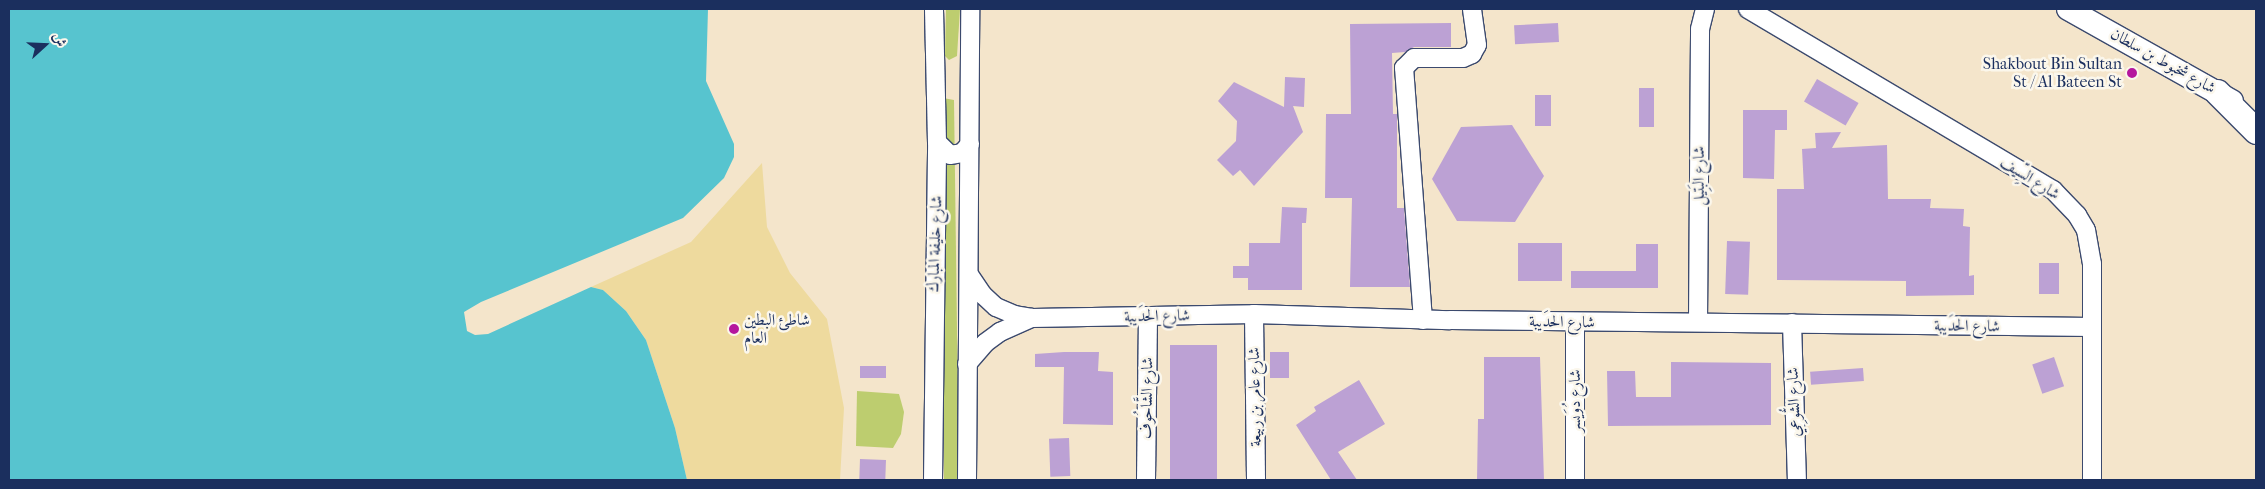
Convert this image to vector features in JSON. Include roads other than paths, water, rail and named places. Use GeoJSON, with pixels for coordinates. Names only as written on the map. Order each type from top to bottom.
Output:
{"type":"FeatureCollection","features":[{"type":"Feature","properties":{"kind":"highway"},"geometry":{"type":"LineString","coordinates":[[2217,92],[2256,131]]}},
{"type":"Feature","properties":{"kind":"main road","name":"شارع شخبوط بن سلطان"},"geometry":{"type":"LineString","coordinates":[[2068,9],[2256,115]]}},
{"type":"Feature","properties":{"kind":"street","name":"شارع خليفة المبارك"},"geometry":{"type":"LineString","coordinates":[[933,480],[936,142],[934,9]]}},
{"type":"Feature","properties":{"kind":"street"},"geometry":{"type":"LineString","coordinates":[[968,480],[970,9]]}},
{"type":"Feature","properties":{"kind":"street","name":"شارع البَتِيل"},"geometry":{"type":"LineString","coordinates":[[1693,9],[1700,30]]}},
{"type":"Feature","properties":{"kind":"street","name":"شارع البَتِيل"},"geometry":{"type":"LineString","coordinates":[[1698,322],[1700,30],[1705,9]]}},
{"type":"Feature","properties":{"kind":"street","name":"شارع السِّيف"},"geometry":{"type":"LineString","coordinates":[[1748,9],[2066,201],[2086,230],[2091,247],[2092,480]]}},
{"type":"Feature","properties":{"kind":"street"},"geometry":{"type":"LineString","coordinates":[[1423,320],[1404,68],[1414,58],[1463,58],[1472,54],[1477,45],[1472,15]]}},
{"type":"Feature","properties":{"kind":"street"},"geometry":{"type":"LineString","coordinates":[[936,142],[944,152],[956,155],[970,144]]}},
{"type":"Feature","properties":{"kind":"street","name":"شارع الحدَيبة"},"geometry":{"type":"LineString","coordinates":[[970,276],[976,287],[996,307],[1015,316],[1032,318],[1254,314],[1423,320],[2092,327]]}},
{"type":"Feature","properties":{"kind":"street","name":"شارع عامر بن ربيعة"},"geometry":{"type":"LineString","coordinates":[[1254,314],[1256,480]]}},
{"type":"Feature","properties":{"kind":"street","name":"شارع الشَّاحُوف"},"geometry":{"type":"LineString","coordinates":[[1146,480],[1148,316]]}},
{"type":"Feature","properties":{"kind":"street","name":"شارع الحدَيبة"},"geometry":{"type":"LineString","coordinates":[[968,364],[985,344],[1000,332],[1032,318]]}},
{"type":"Feature","properties":{"kind":"street","name":"شارع دُوَيسر"},"geometry":{"type":"LineString","coordinates":[[1575,322],[1575,480]]}},
{"type":"Feature","properties":{"kind":"street","name":"شارع الشُّوعِي"},"geometry":{"type":"LineString","coordinates":[[1792,323],[1798,480]]}},
{"type":"Feature","properties":{"kind":"water"},"geometry":{"type":"Polygon","coordinates":[[[9,9],[708,9],[706,81],[734,144],[734,157],[724,178],[683,218],[481,302],[464,312],[467,331],[475,335],[488,334],[591,287],[603,290],[626,311],[646,340],[675,428],[687,480],[9,480],[9,9]]]}},
{"type":"Feature","properties":{"kind":"place","name":"Shakbout Bin Sultan St / Al Bateen St"},"geometry":{"type":"Point","coordinates":[2132,73]}},
{"type":"Feature","properties":{"kind":"place","name":"شاطئ البطين العام"},"geometry":{"type":"Point","coordinates":[734,329]}}]}
